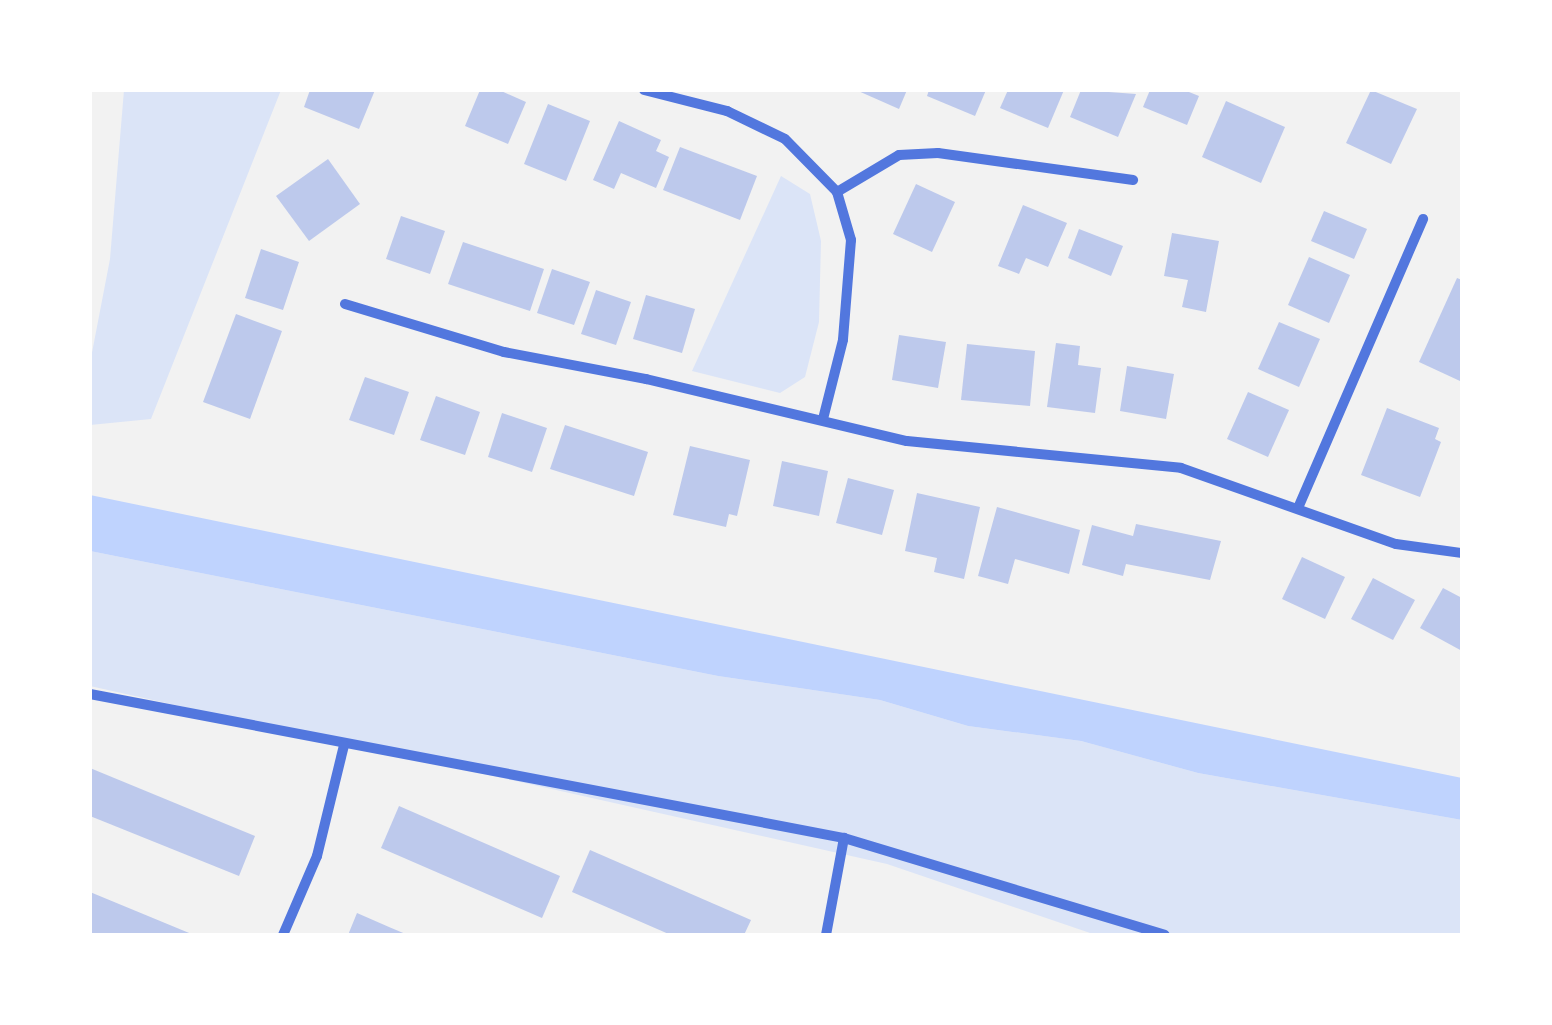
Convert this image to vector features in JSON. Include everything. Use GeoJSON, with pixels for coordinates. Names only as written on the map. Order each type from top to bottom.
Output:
{"type":"FeatureCollection","features":[{"type":"Feature","properties":{"kind":"street"},"geometry":{"type":"LineString","coordinates":[[644,90],[726,112],[785,139],[837,192],[851,240],[843,340],[822,420]]}},
{"type":"Feature","properties":{"kind":"street"},"geometry":{"type":"LineString","coordinates":[[837,192],[899,155],[938,152],[1132,180]]}},
{"type":"Feature","properties":{"kind":"street"},"geometry":{"type":"LineString","coordinates":[[1298,508],[1423,218]]}},
{"type":"Feature","properties":{"kind":"street"},"geometry":{"type":"LineString","coordinates":[[345,304],[504,352],[907,441],[1181,468],[1396,544],[1462,553]]}},
{"type":"Feature","properties":{"kind":"street"},"geometry":{"type":"LineString","coordinates":[[90,694],[844,838],[1165,935]]}},
{"type":"Feature","properties":{"kind":"street"},"geometry":{"type":"LineString","coordinates":[[283,935],[318,856],[344,744]]}},
{"type":"Feature","properties":{"kind":"street"},"geometry":{"type":"LineString","coordinates":[[826,935],[844,838]]}},
{"type":"Feature","properties":{"kind":"shaded area"},"geometry":{"type":"Polygon","coordinates":[[[124,90],[281,90],[151,419],[90,425],[90,363],[110,259],[124,90]]]}},
{"type":"Feature","properties":{"kind":"shaded area"},"geometry":{"type":"Polygon","coordinates":[[[781,176],[810,194],[821,241],[819,322],[805,377],[780,393],[692,371],[781,176]]]}},
{"type":"Feature","properties":{"kind":"shaded area"},"geometry":{"type":"Polygon","coordinates":[[[90,551],[718,676],[880,700],[968,726],[1081,741],[1198,773],[1462,820],[1462,935],[1096,935],[887,864],[90,686],[90,551]]]}},
{"type":"Feature","properties":{"kind":"water"},"geometry":{"type":"Polygon","coordinates":[[[90,495],[1462,778],[1462,820],[1198,773],[1081,741],[968,726],[880,700],[718,676],[90,551],[90,495]]]}},
{"type":"Feature","properties":{"kind":"building"},"geometry":{"type":"Polygon","coordinates":[[[310,90],[375,90],[359,129],[304,107],[310,90]]]}},
{"type":"Feature","properties":{"kind":"building"},"geometry":{"type":"Polygon","coordinates":[[[480,90],[499,90],[526,102],[508,144],[465,126],[480,90]]]}},
{"type":"Feature","properties":{"kind":"building"},"geometry":{"type":"Polygon","coordinates":[[[856,90],[907,90],[899,109],[856,90]]]}},
{"type":"Feature","properties":{"kind":"building"},"geometry":{"type":"Polygon","coordinates":[[[929,90],[986,90],[975,116],[927,96],[929,90]]]}},
{"type":"Feature","properties":{"kind":"building"},"geometry":{"type":"Polygon","coordinates":[[[1008,90],[1064,90],[1048,128],[1000,108],[1008,90]]]}},
{"type":"Feature","properties":{"kind":"building"},"geometry":{"type":"Polygon","coordinates":[[[1081,90],[1136,94],[1118,137],[1070,117],[1081,90]]]}},
{"type":"Feature","properties":{"kind":"building"},"geometry":{"type":"Polygon","coordinates":[[[1150,90],[1184,90],[1199,96],[1187,125],[1143,107],[1150,90]]]}},
{"type":"Feature","properties":{"kind":"building"},"geometry":{"type":"Polygon","coordinates":[[[1371,90],[1417,109],[1391,164],[1346,143],[1371,90]]]}},
{"type":"Feature","properties":{"kind":"building"},"geometry":{"type":"Polygon","coordinates":[[[1226,101],[1285,127],[1261,183],[1202,157],[1226,101]]]}},
{"type":"Feature","properties":{"kind":"building"},"geometry":{"type":"Polygon","coordinates":[[[548,104],[590,121],[566,181],[524,164],[548,104]]]}},
{"type":"Feature","properties":{"kind":"building"},"geometry":{"type":"Polygon","coordinates":[[[619,121],[661,140],[656,151],[669,157],[656,188],[621,173],[614,189],[593,180],[619,121]]]}},
{"type":"Feature","properties":{"kind":"building"},"geometry":{"type":"Polygon","coordinates":[[[680,147],[757,176],[740,220],[663,190],[680,147]]]}},
{"type":"Feature","properties":{"kind":"building"},"geometry":{"type":"Polygon","coordinates":[[[328,159],[360,204],[309,241],[276,196],[328,159]]]}},
{"type":"Feature","properties":{"kind":"building"},"geometry":{"type":"Polygon","coordinates":[[[916,184],[955,202],[932,252],[893,234],[916,184]]]}},
{"type":"Feature","properties":{"kind":"building"},"geometry":{"type":"Polygon","coordinates":[[[1023,205],[1067,223],[1048,267],[1026,258],[1019,274],[998,266],[1023,205]]]}},
{"type":"Feature","properties":{"kind":"building"},"geometry":{"type":"Polygon","coordinates":[[[1324,211],[1367,229],[1354,259],[1311,241],[1324,211]]]}},
{"type":"Feature","properties":{"kind":"building"},"geometry":{"type":"Polygon","coordinates":[[[401,216],[445,231],[430,274],[386,259],[401,216]]]}},
{"type":"Feature","properties":{"kind":"building"},"geometry":{"type":"Polygon","coordinates":[[[1079,229],[1123,246],[1111,276],[1068,258],[1079,229]]]}},
{"type":"Feature","properties":{"kind":"building"},"geometry":{"type":"Polygon","coordinates":[[[1172,233],[1219,241],[1206,312],[1182,307],[1188,280],[1164,276],[1172,233]]]}},
{"type":"Feature","properties":{"kind":"building"},"geometry":{"type":"Polygon","coordinates":[[[463,242],[544,269],[530,311],[448,284],[463,242]]]}},
{"type":"Feature","properties":{"kind":"building"},"geometry":{"type":"Polygon","coordinates":[[[261,249],[299,262],[283,310],[245,298],[261,249]]]}},
{"type":"Feature","properties":{"kind":"building"},"geometry":{"type":"Polygon","coordinates":[[[1309,257],[1350,275],[1329,323],[1288,305],[1309,257]]]}},
{"type":"Feature","properties":{"kind":"building"},"geometry":{"type":"Polygon","coordinates":[[[552,269],[590,282],[574,325],[537,313],[552,269]]]}},
{"type":"Feature","properties":{"kind":"building"},"geometry":{"type":"Polygon","coordinates":[[[1457,278],[1462,280],[1460,381],[1419,362],[1457,278]]]}},
{"type":"Feature","properties":{"kind":"building"},"geometry":{"type":"Polygon","coordinates":[[[596,290],[631,302],[616,345],[581,334],[596,290]]]}},
{"type":"Feature","properties":{"kind":"building"},"geometry":{"type":"Polygon","coordinates":[[[646,295],[695,309],[682,353],[633,339],[646,295]]]}},
{"type":"Feature","properties":{"kind":"building"},"geometry":{"type":"Polygon","coordinates":[[[236,314],[282,331],[250,419],[203,402],[236,314]]]}},
{"type":"Feature","properties":{"kind":"building"},"geometry":{"type":"Polygon","coordinates":[[[1279,322],[1320,339],[1299,387],[1258,369],[1279,322]]]}},
{"type":"Feature","properties":{"kind":"building"},"geometry":{"type":"Polygon","coordinates":[[[899,335],[946,342],[938,388],[892,380],[899,335]]]}},
{"type":"Feature","properties":{"kind":"building"},"geometry":{"type":"Polygon","coordinates":[[[1056,343],[1080,346],[1078,365],[1101,368],[1095,413],[1047,407],[1056,343]]]}},
{"type":"Feature","properties":{"kind":"building"},"geometry":{"type":"Polygon","coordinates":[[[967,344],[1035,351],[1030,406],[961,400],[967,344]]]}},
{"type":"Feature","properties":{"kind":"building"},"geometry":{"type":"Polygon","coordinates":[[[1127,366],[1174,374],[1166,419],[1120,411],[1127,366]]]}},
{"type":"Feature","properties":{"kind":"building"},"geometry":{"type":"Polygon","coordinates":[[[365,377],[409,392],[394,435],[349,420],[365,377]]]}},
{"type":"Feature","properties":{"kind":"building"},"geometry":{"type":"Polygon","coordinates":[[[1248,392],[1289,410],[1268,457],[1227,439],[1248,392]]]}},
{"type":"Feature","properties":{"kind":"building"},"geometry":{"type":"Polygon","coordinates":[[[436,396],[480,412],[465,455],[420,440],[436,396]]]}},
{"type":"Feature","properties":{"kind":"building"},"geometry":{"type":"Polygon","coordinates":[[[1387,408],[1439,428],[1435,439],[1441,442],[1420,497],[1361,475],[1387,408]]]}},
{"type":"Feature","properties":{"kind":"building"},"geometry":{"type":"Polygon","coordinates":[[[502,413],[547,428],[532,472],[488,457],[502,413]]]}},
{"type":"Feature","properties":{"kind":"building"},"geometry":{"type":"Polygon","coordinates":[[[565,425],[648,452],[634,496],[550,469],[565,425]]]}},
{"type":"Feature","properties":{"kind":"building"},"geometry":{"type":"Polygon","coordinates":[[[690,446],[750,460],[737,516],[729,514],[726,527],[673,515],[690,446]]]}},
{"type":"Feature","properties":{"kind":"building"},"geometry":{"type":"Polygon","coordinates":[[[782,461],[828,471],[819,516],[773,506],[782,461]]]}},
{"type":"Feature","properties":{"kind":"building"},"geometry":{"type":"Polygon","coordinates":[[[848,478],[894,490],[882,535],[836,523],[848,478]]]}},
{"type":"Feature","properties":{"kind":"building"},"geometry":{"type":"Polygon","coordinates":[[[917,493],[980,507],[964,579],[934,572],[937,558],[905,551],[917,493]]]}},
{"type":"Feature","properties":{"kind":"building"},"geometry":{"type":"Polygon","coordinates":[[[997,507],[1080,530],[1069,574],[1015,559],[1008,584],[978,576],[997,507]]]}},
{"type":"Feature","properties":{"kind":"building"},"geometry":{"type":"Polygon","coordinates":[[[1136,524],[1221,541],[1210,580],[1126,564],[1123,576],[1082,565],[1092,525],[1133,536],[1136,524]]]}},
{"type":"Feature","properties":{"kind":"building"},"geometry":{"type":"Polygon","coordinates":[[[1302,557],[1345,577],[1325,619],[1282,599],[1302,557]]]}},
{"type":"Feature","properties":{"kind":"building"},"geometry":{"type":"Polygon","coordinates":[[[1373,578],[1415,600],[1393,640],[1351,619],[1373,578]]]}},
{"type":"Feature","properties":{"kind":"building"},"geometry":{"type":"Polygon","coordinates":[[[1443,588],[1462,598],[1462,651],[1420,628],[1443,588]]]}},
{"type":"Feature","properties":{"kind":"building"},"geometry":{"type":"Polygon","coordinates":[[[90,768],[255,836],[239,876],[90,816],[90,768]]]}},
{"type":"Feature","properties":{"kind":"building"},"geometry":{"type":"Polygon","coordinates":[[[399,806],[560,876],[542,918],[381,848],[399,806]]]}},
{"type":"Feature","properties":{"kind":"building"},"geometry":{"type":"Polygon","coordinates":[[[590,850],[751,920],[744,935],[671,935],[572,892],[590,850]]]}},
{"type":"Feature","properties":{"kind":"building"},"geometry":{"type":"Polygon","coordinates":[[[90,892],[119,904],[194,935],[90,935],[90,892]]]}},
{"type":"Feature","properties":{"kind":"building"},"geometry":{"type":"Polygon","coordinates":[[[357,913],[389,927],[408,935],[348,935],[357,913]]]}}]}
